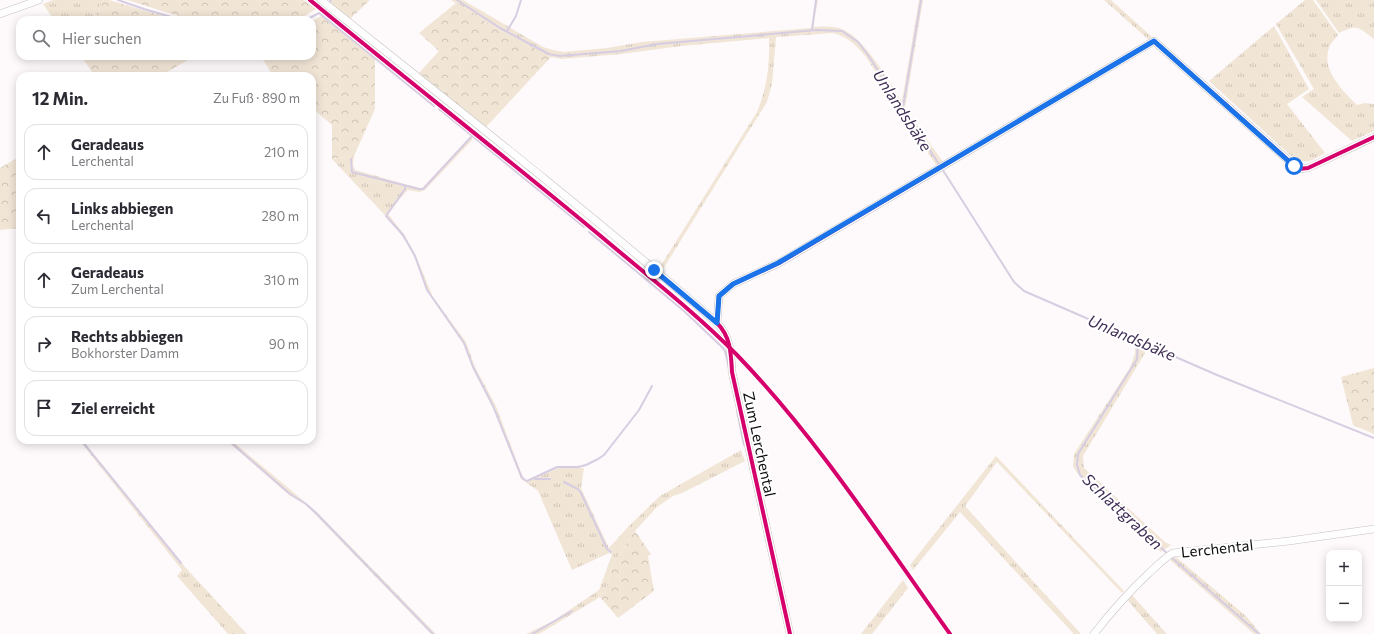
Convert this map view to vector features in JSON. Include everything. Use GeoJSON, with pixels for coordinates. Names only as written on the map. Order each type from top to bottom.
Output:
{"type":"FeatureCollection","features":[{"type":"Feature","properties":{"kind":"street"},"geometry":{"type":"LineString","coordinates":[[0,14],[39,0]]}},
{"type":"Feature","properties":{"kind":"street","name":"Zum Lerchental"},"geometry":{"type":"LineString","coordinates":[[321,0],[544,178],[724,330],[731,349],[732,372],[790,634]]}},
{"type":"Feature","properties":{"kind":"street"},"geometry":{"type":"LineString","coordinates":[[717,323],[719,296],[733,284],[778,263],[1154,41],[1298,169],[1308,168],[1374,137]]}},
{"type":"Feature","properties":{"kind":"street","name":"Lerchental"},"geometry":{"type":"LineString","coordinates":[[1094,634],[1132,589],[1166,557],[1173,553],[1289,542],[1374,529]]}},
{"type":"Feature","properties":{"kind":"green space"},"geometry":{"type":"Polygon","coordinates":[[[53,0],[103,0],[95,16],[51,16],[43,4],[53,0]]]}},
{"type":"Feature","properties":{"kind":"green space"},"geometry":{"type":"Polygon","coordinates":[[[103,0],[109,0],[164,16],[95,16],[103,0]]]}},
{"type":"Feature","properties":{"kind":"green space"},"geometry":{"type":"Polygon","coordinates":[[[127,0],[304,0],[316,9],[305,16],[178,16],[127,0]]]}},
{"type":"Feature","properties":{"kind":"green space"},"geometry":{"type":"Polygon","coordinates":[[[332,0],[370,0],[350,19],[330,3],[332,0]]]}},
{"type":"Feature","properties":{"kind":"green space"},"geometry":{"type":"Polygon","coordinates":[[[451,0],[463,0],[543,47],[563,52],[607,48],[642,42],[811,28],[816,0],[818,0],[813,27],[836,27],[844,30],[861,43],[869,52],[902,101],[919,0],[923,0],[905,108],[943,162],[936,165],[866,57],[843,36],[833,33],[776,37],[772,84],[767,102],[663,269],[660,267],[757,112],[767,76],[769,38],[561,59],[542,53],[495,28],[451,0]]]}},
{"type":"Feature","properties":{"kind":"green space"},"geometry":{"type":"Polygon","coordinates":[[[1104,0],[1111,0],[1152,37],[1149,40],[1104,0]]]}},
{"type":"Feature","properties":{"kind":"green space"},"geometry":{"type":"Polygon","coordinates":[[[1305,0],[1313,0],[1338,35],[1331,43],[1327,56],[1328,64],[1335,80],[1357,105],[1365,103],[1374,104],[1374,131],[1352,141],[1302,97],[1314,89],[1276,24],[1305,0]]]}},
{"type":"Feature","properties":{"kind":"green space"},"geometry":{"type":"Polygon","coordinates":[[[1316,0],[1374,0],[1374,39],[1358,28],[1350,28],[1339,33],[1316,0]]]}},
{"type":"Feature","properties":{"kind":"green space"},"geometry":{"type":"Polygon","coordinates":[[[456,3],[495,28],[551,57],[486,127],[419,73],[439,51],[419,33],[456,3]]]}},
{"type":"Feature","properties":{"kind":"green space"},"geometry":{"type":"Polygon","coordinates":[[[321,16],[375,59],[375,109],[354,156],[332,159],[332,125],[316,111],[316,72],[271,72],[263,60],[316,60],[316,19],[321,16]]]}},
{"type":"Feature","properties":{"kind":"green space"},"geometry":{"type":"Polygon","coordinates":[[[1274,26],[1309,89],[1287,104],[1325,153],[1312,160],[1304,161],[1290,155],[1209,81],[1274,26]]]}},
{"type":"Feature","properties":{"kind":"green space"},"geometry":{"type":"Polygon","coordinates":[[[84,60],[188,60],[167,72],[92,72],[84,60]]]}},
{"type":"Feature","properties":{"kind":"green space"},"geometry":{"type":"Polygon","coordinates":[[[470,137],[473,139],[425,190],[420,192],[408,190],[388,214],[404,234],[416,256],[433,297],[466,342],[475,367],[496,406],[522,475],[527,482],[557,468],[584,468],[581,488],[609,548],[660,496],[741,450],[745,461],[682,493],[673,496],[657,507],[635,531],[613,564],[607,588],[600,597],[539,634],[526,634],[553,621],[599,590],[612,555],[609,553],[572,570],[538,491],[521,479],[493,406],[472,366],[463,343],[427,290],[409,246],[396,227],[332,159],[354,156],[353,166],[355,170],[423,188],[470,137]]]}},
{"type":"Feature","properties":{"kind":"green space"},"geometry":{"type":"Polygon","coordinates":[[[16,158],[16,228],[0,230],[0,168],[16,158]]]}},
{"type":"Feature","properties":{"kind":"green space"},"geometry":{"type":"Polygon","coordinates":[[[1135,343],[1148,348],[1083,456],[1084,468],[1165,542],[1171,545],[1161,552],[1081,478],[1073,467],[1074,454],[1131,366],[1135,353],[1135,343]]]}},
{"type":"Feature","properties":{"kind":"green space"},"geometry":{"type":"Polygon","coordinates":[[[1374,368],[1374,434],[1353,425],[1341,377],[1374,368]]]}},
{"type":"Feature","properties":{"kind":"green space"},"geometry":{"type":"Polygon","coordinates":[[[82,444],[86,444],[185,567],[247,634],[228,634],[177,576],[182,570],[82,444]]]}},
{"type":"Feature","properties":{"kind":"green space"},"geometry":{"type":"Polygon","coordinates":[[[231,444],[236,444],[317,512],[436,634],[431,634],[306,505],[289,495],[231,444]]]}},
{"type":"Feature","properties":{"kind":"green space"},"geometry":{"type":"Polygon","coordinates":[[[996,456],[1124,591],[1122,593],[997,462],[965,506],[1081,634],[1074,634],[960,512],[913,570],[910,565],[996,456]]]}},
{"type":"Feature","properties":{"kind":"green space"},"geometry":{"type":"Polygon","coordinates":[[[635,531],[651,554],[648,556],[654,591],[618,618],[600,597],[607,588],[613,564],[635,531]]]}},
{"type":"Feature","properties":{"kind":"green space"},"geometry":{"type":"Polygon","coordinates":[[[1176,557],[1246,616],[1261,634],[1254,634],[1170,560],[1176,557]]]}},
{"type":"Feature","properties":{"kind":"green space"},"geometry":{"type":"Polygon","coordinates":[[[903,580],[908,588],[872,634],[861,634],[903,580]]]}},
{"type":"Feature","properties":{"kind":"green space"},"geometry":{"type":"Polygon","coordinates":[[[1132,595],[1167,634],[1157,634],[1128,601],[1132,595]]]}},
{"type":"Feature","properties":{"kind":"waterway","name":"Unlandsbäke"},"geometry":{"type":"LineString","coordinates":[[118,0],[168,16]]}},
{"type":"Feature","properties":{"kind":"waterway","name":"Unlandsbäke"},"geometry":{"type":"LineString","coordinates":[[457,0],[500,28],[549,54],[559,56],[621,51],[657,44],[817,30],[842,31],[858,42],[868,55],[1014,282],[1024,291],[1217,375],[1374,438]]}},
{"type":"Feature","properties":{"kind":"waterway"},"geometry":{"type":"LineString","coordinates":[[507,31],[516,16],[521,0]]}},
{"type":"Feature","properties":{"kind":"waterway"},"geometry":{"type":"LineString","coordinates":[[812,30],[816,0]]}},
{"type":"Feature","properties":{"kind":"waterway"},"geometry":{"type":"LineString","coordinates":[[903,107],[921,0]]}},
{"type":"Feature","properties":{"kind":"waterway"},"geometry":{"type":"LineString","coordinates":[[313,16],[319,13],[434,106]]}},
{"type":"Feature","properties":{"kind":"waterway"},"geometry":{"type":"LineString","coordinates":[[439,109],[584,227]]}},
{"type":"Feature","properties":{"kind":"waterway"},"geometry":{"type":"LineString","coordinates":[[351,159],[352,172],[423,189],[472,136]]}},
{"type":"Feature","properties":{"kind":"waterway"},"geometry":{"type":"LineString","coordinates":[[405,186],[405,189],[386,216],[403,235],[415,256],[427,290],[464,343],[473,367],[493,406],[522,478],[527,481],[557,467],[578,467],[586,465],[604,455],[639,410],[652,386]]}},
{"type":"Feature","properties":{"kind":"waterway"},"geometry":{"type":"LineString","coordinates":[[589,232],[684,311],[723,348],[729,368]]}},
{"type":"Feature","properties":{"kind":"waterway","name":"Schlattgraben"},"geometry":{"type":"LineString","coordinates":[[1138,341],[1137,359],[1078,454],[1077,465],[1080,475],[1168,554]]}},
{"type":"Feature","properties":{"kind":"waterway"},"geometry":{"type":"LineString","coordinates":[[737,411],[744,445]]}},
{"type":"Feature","properties":{"kind":"waterway"},"geometry":{"type":"LineString","coordinates":[[84,444],[181,563]]}},
{"type":"Feature","properties":{"kind":"waterway"},"geometry":{"type":"LineString","coordinates":[[233,444],[290,494],[306,504],[317,514],[433,634]]}},
{"type":"Feature","properties":{"kind":"waterway"},"geometry":{"type":"LineString","coordinates":[[535,479],[550,479]]}},
{"type":"Feature","properties":{"kind":"waterway"},"geometry":{"type":"LineString","coordinates":[[564,482],[578,489],[581,493],[607,549],[611,552]]}},
{"type":"Feature","properties":{"kind":"waterway","name":"Schlattgraben"},"geometry":{"type":"LineString","coordinates":[[1171,557],[1259,634]]}},
{"type":"Feature","properties":{"kind":"waterway"},"geometry":{"type":"LineString","coordinates":[[532,634],[572,611]]}},
{"type":"Feature","properties":{"kind":"cycle path"},"geometry":{"type":"LineString","coordinates":[[310,0],[530,178],[721,339],[767,387],[822,455],[950,634]]}},
{"type":"Feature","properties":{"kind":"cycle path"},"geometry":{"type":"LineString","coordinates":[[790,634],[732,372],[728,340],[722,328],[717,323],[719,296],[733,284],[779,263],[1154,41],[1298,169],[1308,168],[1374,137]]}},
{"type":"Feature","properties":{"kind":"route"},"geometry":{"type":"LineString","coordinates":[[654,270],[717,323],[719,296],[733,284],[778,263],[1154,41],[1294,166]]}}]}
